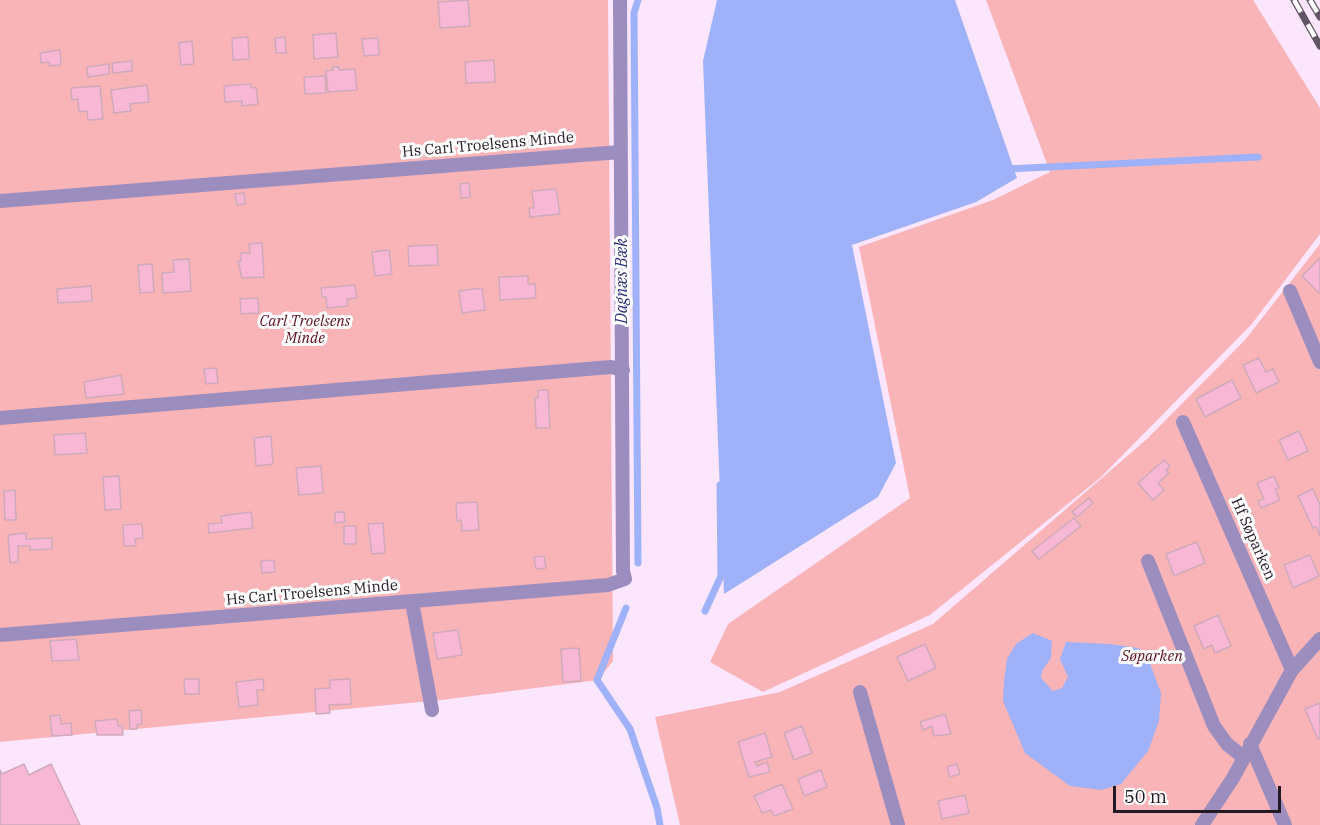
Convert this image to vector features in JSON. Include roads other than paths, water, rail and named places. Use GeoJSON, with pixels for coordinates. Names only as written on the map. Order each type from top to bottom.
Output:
{"type":"FeatureCollection","features":[{"type":"Feature","properties":{"kind":"lane"},"geometry":{"type":"LineString","coordinates":[[0,418],[599,368],[623,370],[620,0]]}},
{"type":"Feature","properties":{"kind":"lane","name":"Hs Carl Troelsens Minde"},"geometry":{"type":"LineString","coordinates":[[0,201],[620,152]]}},
{"type":"Feature","properties":{"kind":"lane"},"geometry":{"type":"LineString","coordinates":[[1290,291],[1320,362]]}},
{"type":"Feature","properties":{"kind":"lane","name":"Hs Carl Troelsens Minde"},"geometry":{"type":"LineString","coordinates":[[0,635],[608,585],[625,579],[623,571],[623,370]]}},
{"type":"Feature","properties":{"kind":"lane","name":"Hf Søparken"},"geometry":{"type":"LineString","coordinates":[[1183,422],[1292,670]]}},
{"type":"Feature","properties":{"kind":"lane"},"geometry":{"type":"LineString","coordinates":[[1148,561],[1214,726],[1227,744],[1243,758]]}},
{"type":"Feature","properties":{"kind":"lane"},"geometry":{"type":"LineString","coordinates":[[412,602],[432,710]]}},
{"type":"Feature","properties":{"kind":"lane"},"geometry":{"type":"LineString","coordinates":[[1202,825],[1243,758],[1292,670],[1320,639]]}},
{"type":"Feature","properties":{"kind":"lane"},"geometry":{"type":"LineString","coordinates":[[860,692],[898,825]]}},
{"type":"Feature","properties":{"kind":"lane"},"geometry":{"type":"LineString","coordinates":[[1250,744],[1285,825]]}},
{"type":"Feature","properties":{"kind":"water"},"geometry":{"type":"Polygon","coordinates":[[[717,0],[955,0],[1017,178],[976,202],[852,245],[896,463],[878,497],[724,594],[703,61],[717,0]]]}},
{"type":"Feature","properties":{"kind":"water"},"geometry":{"type":"Polygon","coordinates":[[[1033,633],[1052,641],[1051,658],[1042,671],[1041,678],[1053,691],[1062,688],[1068,677],[1060,659],[1066,642],[1109,644],[1138,648],[1146,653],[1161,693],[1159,721],[1148,751],[1121,784],[1101,790],[1070,786],[1025,753],[1003,701],[1004,681],[1007,659],[1016,644],[1033,633]]]}},
{"type":"Feature","properties":{"kind":"waterway","name":"Dagnæs Bæk"},"geometry":{"type":"LineString","coordinates":[[638,0],[634,13],[638,563]]}},
{"type":"Feature","properties":{"kind":"waterway"},"geometry":{"type":"LineString","coordinates":[[1006,169],[1258,157]]}},
{"type":"Feature","properties":{"kind":"waterway"},"geometry":{"type":"LineString","coordinates":[[705,611],[721,576],[720,485]]}},
{"type":"Feature","properties":{"kind":"waterway","name":"Dagnæs Bæk"},"geometry":{"type":"LineString","coordinates":[[626,608],[597,680],[630,729],[657,808],[660,825]]}},
{"type":"Feature","properties":{"kind":"railway"},"geometry":{"type":"LineString","coordinates":[[1294,0],[1320,46]]}},
{"type":"Feature","properties":{"kind":"railway"},"geometry":{"type":"LineString","coordinates":[[1310,0],[1320,17]]}},
{"type":"Feature","properties":{"kind":"park label","name":"Carl Troelsens Minde"},"geometry":{"type":"Point","coordinates":[305,330]}},
{"type":"Feature","properties":{"kind":"park label","name":"Søparken"},"geometry":{"type":"Point","coordinates":[1152,657]}}]}
